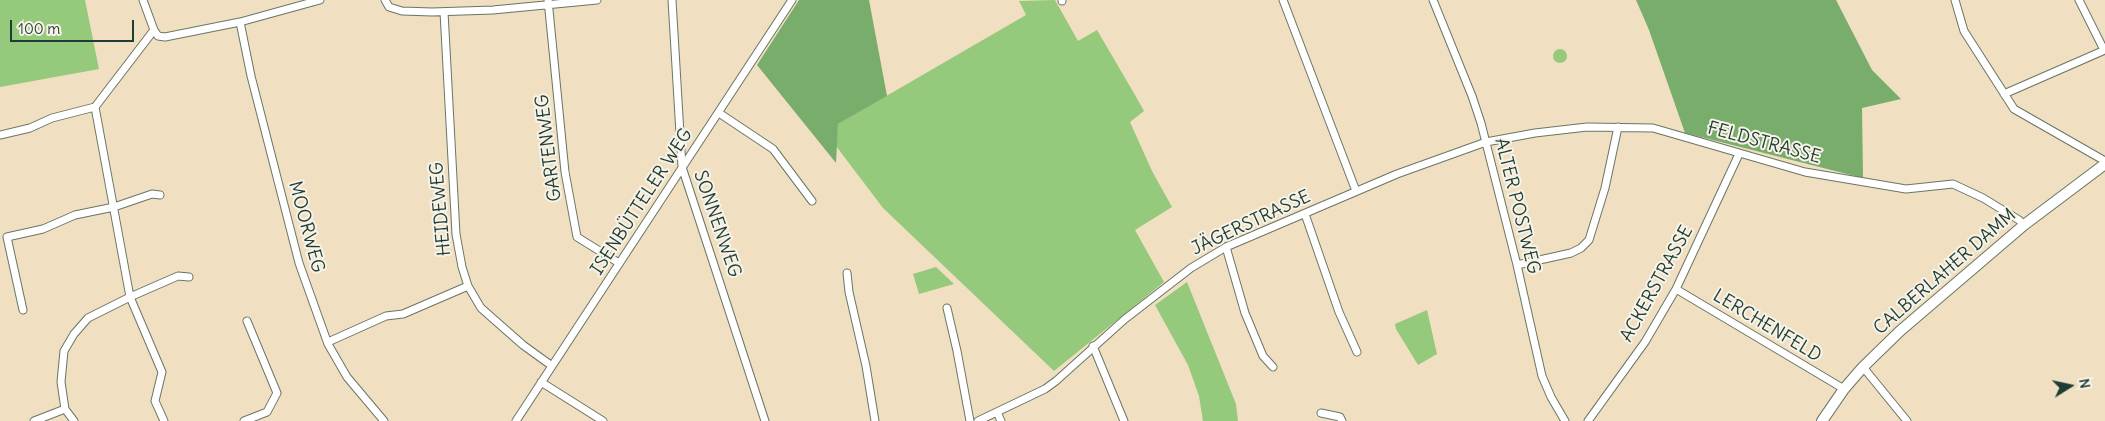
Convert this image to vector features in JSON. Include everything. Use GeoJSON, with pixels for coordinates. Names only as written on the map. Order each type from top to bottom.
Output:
{"type":"FeatureCollection","features":[{"type":"Feature","properties":{"kind":"street"},"geometry":{"type":"LineString","coordinates":[[143,0],[154,30],[158,36],[165,37],[240,22],[320,0]]}},
{"type":"Feature","properties":{"kind":"street"},"geometry":{"type":"LineString","coordinates":[[385,0],[389,8],[402,11],[444,12],[597,0]]}},
{"type":"Feature","properties":{"kind":"street","name":"SONNENWEG"},"geometry":{"type":"LineString","coordinates":[[672,0],[682,167],[765,421]]}},
{"type":"Feature","properties":{"kind":"street","name":"ISENBÜTTELER WEG"},"geometry":{"type":"LineString","coordinates":[[516,421],[792,0]]}},
{"type":"Feature","properties":{"kind":"street"},"geometry":{"type":"LineString","coordinates":[[1282,0],[1356,191]]}},
{"type":"Feature","properties":{"kind":"street","name":"ALTER POSTWEG"},"geometry":{"type":"LineString","coordinates":[[1433,0],[1472,96],[1486,142],[1517,265],[1542,376],[1551,397],[1565,421]]}},
{"type":"Feature","properties":{"kind":"street"},"geometry":{"type":"LineString","coordinates":[[1955,0],[1964,31],[2014,109],[2105,163]]}},
{"type":"Feature","properties":{"kind":"street"},"geometry":{"type":"LineString","coordinates":[[2004,94],[2104,50],[2080,0]]}},
{"type":"Feature","properties":{"kind":"street","name":"GARTENWEG"},"geometry":{"type":"LineString","coordinates":[[548,3],[565,172],[577,237],[619,263]]}},
{"type":"Feature","properties":{"kind":"street","name":"HEIDEWEG"},"geometry":{"type":"LineString","coordinates":[[444,12],[458,254],[468,286],[481,308],[490,318],[552,366]]}},
{"type":"Feature","properties":{"kind":"street","name":"MOORWEG"},"geometry":{"type":"LineString","coordinates":[[240,22],[251,76],[299,263],[328,342],[347,377],[384,421]]}},
{"type":"Feature","properties":{"kind":"street"},"geometry":{"type":"LineString","coordinates":[[0,135],[30,128],[52,118],[95,107],[154,30]]}},
{"type":"Feature","properties":{"kind":"street"},"geometry":{"type":"LineString","coordinates":[[95,107],[130,297],[162,372],[155,400],[164,421]]}},
{"type":"Feature","properties":{"kind":"street"},"geometry":{"type":"LineString","coordinates":[[719,113],[773,149],[812,201]]}},
{"type":"Feature","properties":{"kind":"street","name":"FELDSTRASSE"},"geometry":{"type":"LineString","coordinates":[[1486,142],[1587,127],[1653,128],[1805,172],[1879,186],[1906,189],[1953,184],[1983,198],[2020,220],[2024,225]]}},
{"type":"Feature","properties":{"kind":"street"},"geometry":{"type":"LineString","coordinates":[[1517,265],[1571,252],[1581,248],[1588,240],[1605,188],[1618,127]]}},
{"type":"Feature","properties":{"kind":"street","name":"JÄGERSTRASSE"},"geometry":{"type":"LineString","coordinates":[[978,421],[1044,389],[1056,381],[1093,346],[1176,279],[1226,248],[1356,191],[1486,142]]}},
{"type":"Feature","properties":{"kind":"street","name":"ACKERSTRASSE"},"geometry":{"type":"LineString","coordinates":[[1588,421],[1645,342],[1676,289],[1739,154]]}},
{"type":"Feature","properties":{"kind":"street","name":"CALBERLAHER DAMM"},"geometry":{"type":"LineString","coordinates":[[1822,421],[1862,367],[1900,330],[2024,225],[2105,163]]}},
{"type":"Feature","properties":{"kind":"street"},"geometry":{"type":"LineString","coordinates":[[23,310],[7,236],[43,228],[75,214],[114,207],[152,194],[160,195]]}},
{"type":"Feature","properties":{"kind":"street"},"geometry":{"type":"LineString","coordinates":[[1305,214],[1339,312],[1357,352]]}},
{"type":"Feature","properties":{"kind":"street"},"geometry":{"type":"LineString","coordinates":[[1226,248],[1245,313],[1263,356],[1273,367]]}},
{"type":"Feature","properties":{"kind":"street"},"geometry":{"type":"LineString","coordinates":[[846,273],[866,366],[875,421]]}},
{"type":"Feature","properties":{"kind":"street"},"geometry":{"type":"LineString","coordinates":[[74,421],[65,409],[61,382],[64,351],[74,334],[88,318],[130,297],[178,276],[188,277]]}},
{"type":"Feature","properties":{"kind":"street"},"geometry":{"type":"LineString","coordinates":[[328,342],[386,316],[402,314],[468,286]]}},
{"type":"Feature","properties":{"kind":"street","name":"LERCHENFELD"},"geometry":{"type":"LineString","coordinates":[[1676,289],[1844,389]]}},
{"type":"Feature","properties":{"kind":"street"},"geometry":{"type":"LineString","coordinates":[[947,308],[970,421]]}},
{"type":"Feature","properties":{"kind":"street"},"geometry":{"type":"LineString","coordinates":[[244,421],[267,412],[277,393],[247,321]]}},
{"type":"Feature","properties":{"kind":"street"},"geometry":{"type":"LineString","coordinates":[[1093,346],[1124,421]]}},
{"type":"Feature","properties":{"kind":"street"},"geometry":{"type":"LineString","coordinates":[[1862,367],[1907,421]]}},
{"type":"Feature","properties":{"kind":"street"},"geometry":{"type":"LineString","coordinates":[[541,382],[603,421]]}},
{"type":"Feature","properties":{"kind":"street"},"geometry":{"type":"LineString","coordinates":[[34,421],[65,409]]}},
{"type":"Feature","properties":{"kind":"street"},"geometry":{"type":"LineString","coordinates":[[997,412],[1001,421]]}},
{"type":"Feature","properties":{"kind":"street"},"geometry":{"type":"LineString","coordinates":[[1321,413],[1340,418],[1342,421]]}},
{"type":"Feature","properties":{"kind":"green space"},"geometry":{"type":"Polygon","coordinates":[[[0,0],[85,0],[99,69],[0,87],[0,0]]]}},
{"type":"Feature","properties":{"kind":"green space"},"geometry":{"type":"Polygon","coordinates":[[[799,0],[869,0],[887,96],[838,124],[836,163],[757,65],[799,0]]]}},
{"type":"Feature","properties":{"kind":"green space"},"geometry":{"type":"Polygon","coordinates":[[[1055,0],[1078,41],[1097,30],[1135,95],[1144,111],[1130,122],[1152,171],[1172,207],[1135,230],[1164,282],[1054,371],[883,208],[836,146],[838,124],[1026,15],[1019,1],[1055,0]]]}},
{"type":"Feature","properties":{"kind":"green space"},"geometry":{"type":"Polygon","coordinates":[[[1636,0],[1836,0],[1872,70],[1901,99],[1862,108],[1863,178],[1685,133],[1649,30],[1636,0]]]}},
{"type":"Feature","properties":{"kind":"green space"},"geometry":{"type":"Polygon","coordinates":[[[1557,49],[1563,49],[1567,56],[1563,63],[1557,63],[1553,59],[1553,53],[1557,49]]]}},
{"type":"Feature","properties":{"kind":"green space"},"geometry":{"type":"Polygon","coordinates":[[[936,267],[954,284],[919,294],[913,274],[936,267]]]}},
{"type":"Feature","properties":{"kind":"green space"},"geometry":{"type":"Polygon","coordinates":[[[1187,282],[1236,404],[1238,421],[1203,421],[1199,396],[1188,365],[1155,305],[1187,282]]]}},
{"type":"Feature","properties":{"kind":"green space"},"geometry":{"type":"Polygon","coordinates":[[[1427,310],[1437,354],[1418,365],[1396,329],[1395,324],[1427,310]]]}}]}
